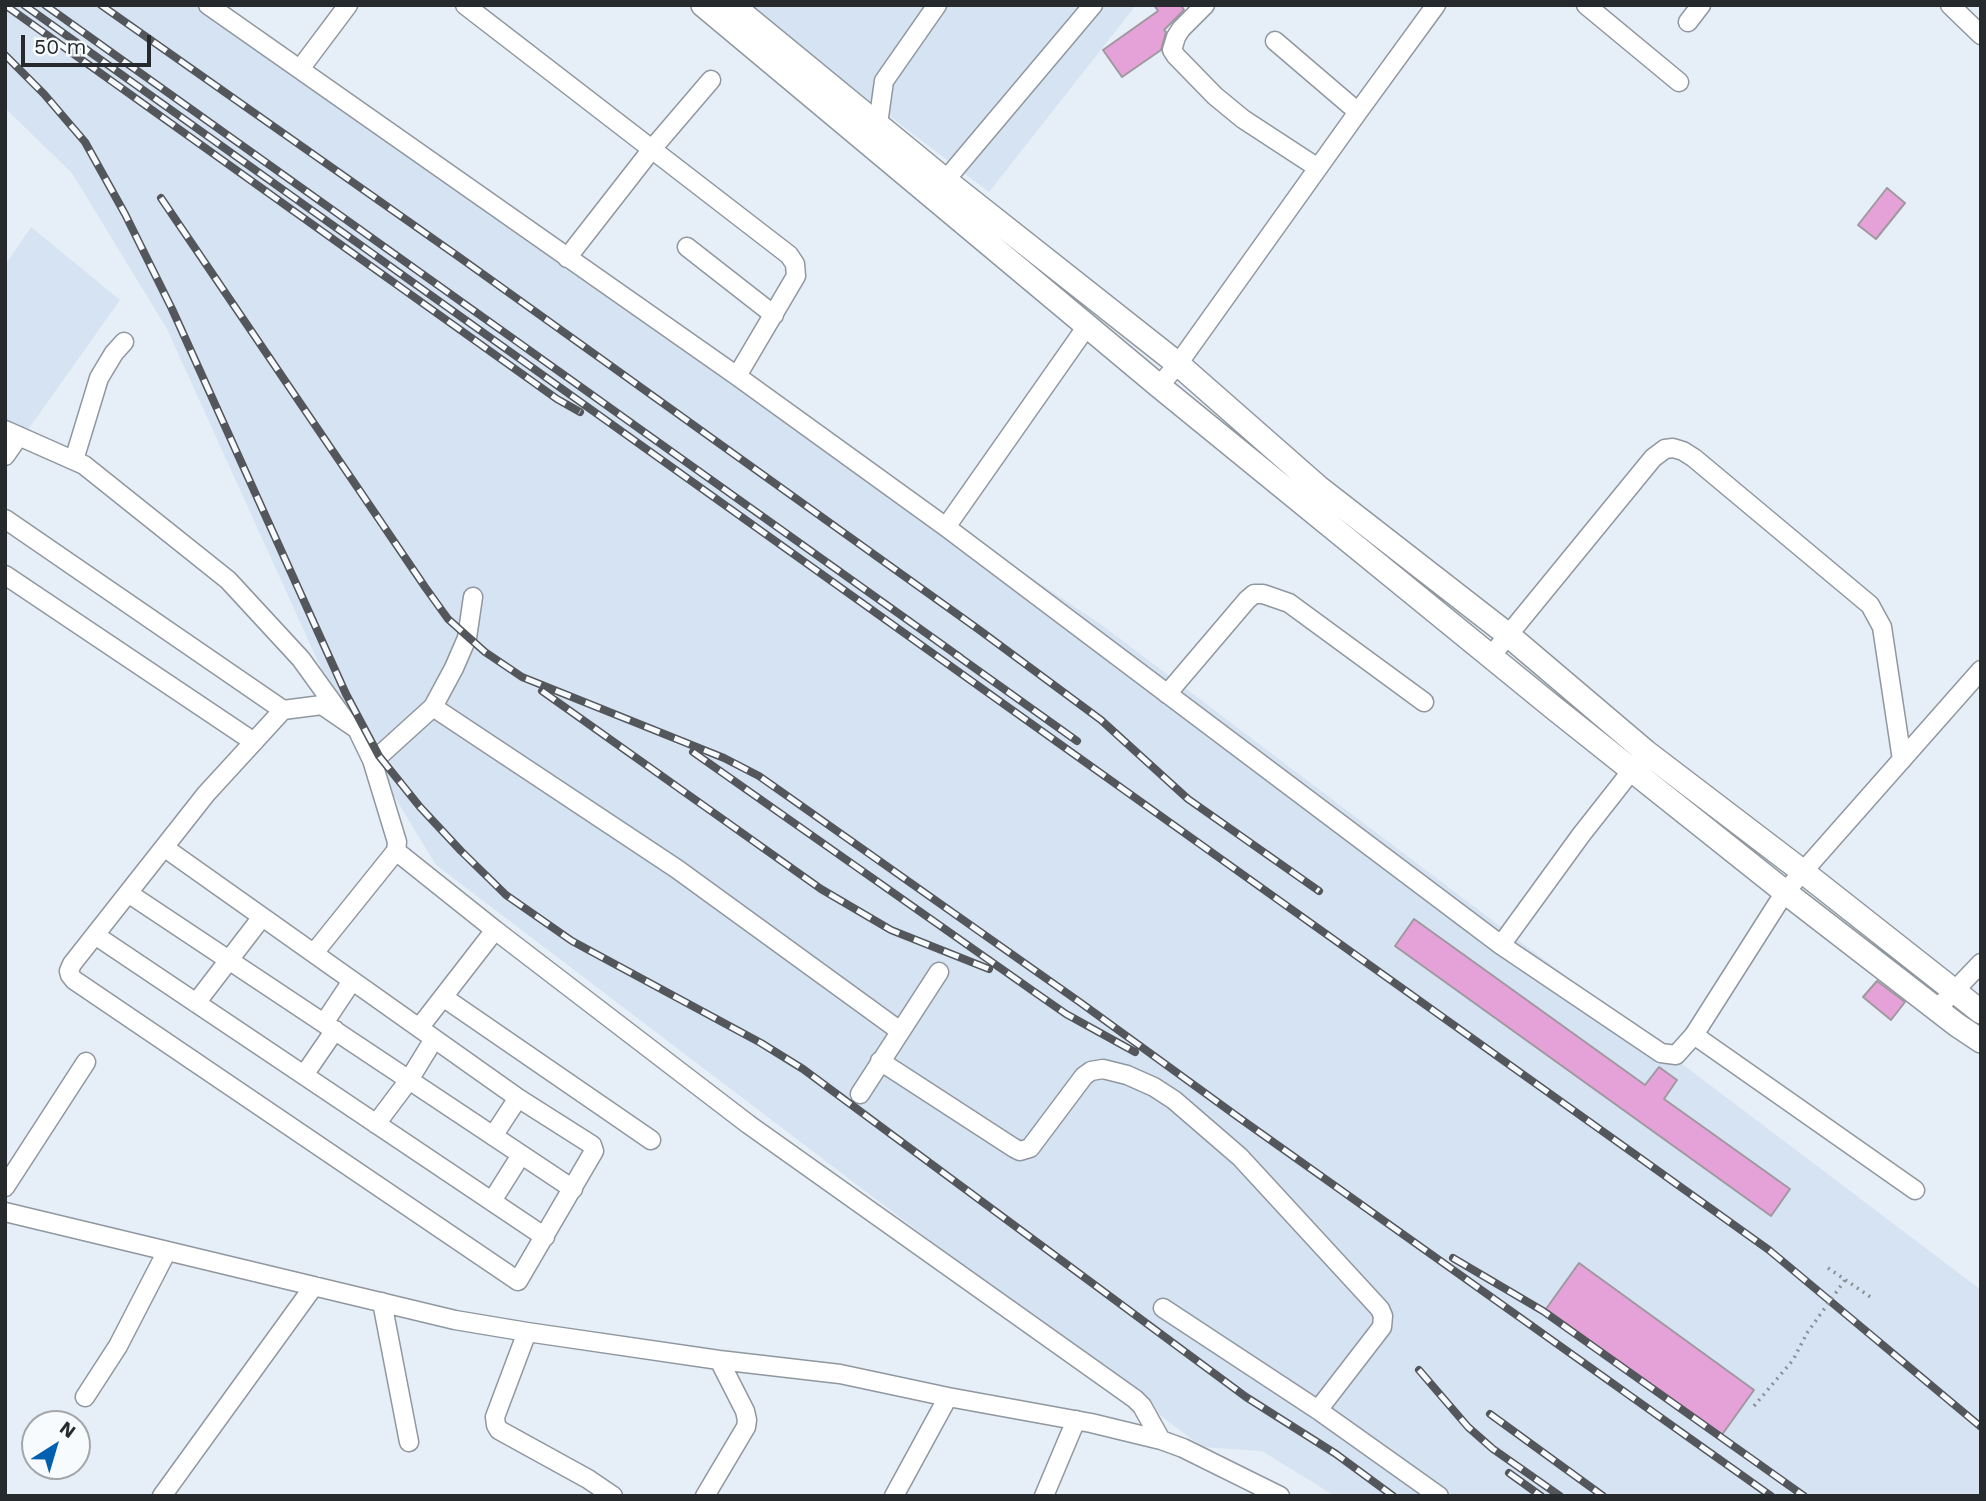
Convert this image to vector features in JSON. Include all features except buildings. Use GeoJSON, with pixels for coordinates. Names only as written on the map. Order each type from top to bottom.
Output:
{"type":"FeatureCollection","features":[{"type":"Feature","properties":{"kind":"main road"},"geometry":{"type":"LineString","coordinates":[[703,5],[873,134],[938,188],[1087,326],[1491,656],[1802,872],[1981,1012]]}},
{"type":"Feature","properties":{"kind":"main road"},"geometry":{"type":"LineString","coordinates":[[732,5],[873,134]]}},
{"type":"Feature","properties":{"kind":"main road"},"geometry":{"type":"LineString","coordinates":[[938,188],[1178,364],[1318,487],[1507,634],[1639,761],[1785,892],[1981,1041]]}},
{"type":"Feature","properties":{"kind":"street"},"geometry":{"type":"LineString","coordinates":[[300,69],[348,5]]}},
{"type":"Feature","properties":{"kind":"street"},"geometry":{"type":"LineString","coordinates":[[465,5],[789,255],[795,264],[796,276],[737,376]]}},
{"type":"Feature","properties":{"kind":"street"},"geometry":{"type":"LineString","coordinates":[[873,134],[884,81],[937,5]]}},
{"type":"Feature","properties":{"kind":"street"},"geometry":{"type":"LineString","coordinates":[[938,188],[1093,5]]}},
{"type":"Feature","properties":{"kind":"street"},"geometry":{"type":"LineString","coordinates":[[1205,5],[1176,37],[1172,50],[1176,57],[1215,96],[1243,119],[1318,168]]}},
{"type":"Feature","properties":{"kind":"street"},"geometry":{"type":"LineString","coordinates":[[1159,386],[1178,364],[1436,5]]}},
{"type":"Feature","properties":{"kind":"street"},"geometry":{"type":"LineString","coordinates":[[1586,5],[1679,82]]}},
{"type":"Feature","properties":{"kind":"street"},"geometry":{"type":"LineString","coordinates":[[1688,22],[1702,5]]}},
{"type":"Feature","properties":{"kind":"street"},"geometry":{"type":"LineString","coordinates":[[1950,5],[1981,35]]}},
{"type":"Feature","properties":{"kind":"street"},"geometry":{"type":"LineString","coordinates":[[213,7],[737,376],[946,527],[1501,945],[1661,1054],[1676,1055],[1694,1035],[1785,892],[1981,670]]}},
{"type":"Feature","properties":{"kind":"street"},"geometry":{"type":"LineString","coordinates":[[1275,41],[1357,112]]}},
{"type":"Feature","properties":{"kind":"street"},"geometry":{"type":"LineString","coordinates":[[567,258],[652,149],[711,80]]}},
{"type":"Feature","properties":{"kind":"street"},"geometry":{"type":"LineString","coordinates":[[687,247],[774,315]]}},
{"type":"Feature","properties":{"kind":"street"},"geometry":{"type":"LineString","coordinates":[[946,527],[1087,326]]}},
{"type":"Feature","properties":{"kind":"street"},"geometry":{"type":"LineString","coordinates":[[74,460],[99,378],[124,342]]}},
{"type":"Feature","properties":{"kind":"street"},"geometry":{"type":"LineString","coordinates":[[5,456],[12,433],[74,460],[96,473],[229,580],[301,659],[345,720]]}},
{"type":"Feature","properties":{"kind":"street"},"geometry":{"type":"LineString","coordinates":[[1491,656],[1653,458],[1665,449],[1673,448],[1683,451],[1870,605],[1882,627],[1902,761]]}},
{"type":"Feature","properties":{"kind":"street"},"geometry":{"type":"LineString","coordinates":[[5,519],[283,710]]}},
{"type":"Feature","properties":{"kind":"street"},"geometry":{"type":"LineString","coordinates":[[5,576],[254,742]]}},
{"type":"Feature","properties":{"kind":"street"},"geometry":{"type":"LineString","coordinates":[[1167,694],[1247,600],[1254,594],[1263,594],[1289,603],[1424,702]]}},
{"type":"Feature","properties":{"kind":"street"},"geometry":{"type":"LineString","coordinates":[[372,760],[433,707],[467,638],[473,597]]}},
{"type":"Feature","properties":{"kind":"street"},"geometry":{"type":"LineString","coordinates":[[165,848],[518,1098],[592,1145],[594,1151],[518,1281],[70,975],[72,964],[206,794],[283,710],[322,705],[357,729],[372,760],[397,842],[396,851],[314,953]]}},
{"type":"Feature","properties":{"kind":"street"},"geometry":{"type":"LineString","coordinates":[[433,707],[677,869],[900,1031]]}},
{"type":"Feature","properties":{"kind":"street"},"geometry":{"type":"LineString","coordinates":[[1501,945],[1639,761]]}},
{"type":"Feature","properties":{"kind":"street"},"geometry":{"type":"LineString","coordinates":[[396,851],[748,1124],[1135,1399],[1161,1440]]}},
{"type":"Feature","properties":{"kind":"street"},"geometry":{"type":"LineString","coordinates":[[128,893],[573,1189]]}},
{"type":"Feature","properties":{"kind":"street"},"geometry":{"type":"LineString","coordinates":[[196,1003],[262,917]]}},
{"type":"Feature","properties":{"kind":"street"},"geometry":{"type":"LineString","coordinates":[[419,1028],[495,930]]}},
{"type":"Feature","properties":{"kind":"street"},"geometry":{"type":"LineString","coordinates":[[95,935],[545,1237]]}},
{"type":"Feature","properties":{"kind":"street"},"geometry":{"type":"LineString","coordinates":[[1937,1009],[1981,963]]}},
{"type":"Feature","properties":{"kind":"street"},"geometry":{"type":"LineString","coordinates":[[860,1094],[939,972]]}},
{"type":"Feature","properties":{"kind":"street"},"geometry":{"type":"LineString","coordinates":[[304,1075],[352,981]]}},
{"type":"Feature","properties":{"kind":"street"},"geometry":{"type":"LineString","coordinates":[[443,997],[651,1140]]}},
{"type":"Feature","properties":{"kind":"street"},"geometry":{"type":"LineString","coordinates":[[1694,1035],[1915,1190]]}},
{"type":"Feature","properties":{"kind":"street"},"geometry":{"type":"LineString","coordinates":[[376,1124],[409,1080],[434,1039]]}},
{"type":"Feature","properties":{"kind":"street"},"geometry":{"type":"LineString","coordinates":[[880,1061],[1020,1150],[1030,1147],[1084,1076],[1091,1071],[1103,1069],[1127,1075],[1174,1100],[1240,1157],[1380,1309],[1383,1316],[1382,1327],[1318,1410]]}},
{"type":"Feature","properties":{"kind":"street"},"geometry":{"type":"LineString","coordinates":[[5,1187],[86,1062]]}},
{"type":"Feature","properties":{"kind":"street"},"geometry":{"type":"LineString","coordinates":[[494,1136],[518,1098]]}},
{"type":"Feature","properties":{"kind":"street"},"geometry":{"type":"LineString","coordinates":[[492,1201],[521,1154]]}},
{"type":"Feature","properties":{"kind":"street"},"geometry":{"type":"LineString","coordinates":[[5,1212],[455,1320],[719,1360],[840,1374],[1076,1420],[1161,1440],[1183,1448],[1280,1496]]}},
{"type":"Feature","properties":{"kind":"street"},"geometry":{"type":"LineString","coordinates":[[85,1397],[118,1346],[167,1251]]}},
{"type":"Feature","properties":{"kind":"street"},"geometry":{"type":"LineString","coordinates":[[162,1496],[314,1286]]}},
{"type":"Feature","properties":{"kind":"street"},"geometry":{"type":"LineString","coordinates":[[382,1302],[409,1442]]}},
{"type":"Feature","properties":{"kind":"street"},"geometry":{"type":"LineString","coordinates":[[1163,1308],[1318,1410],[1439,1496]]}},
{"type":"Feature","properties":{"kind":"street"},"geometry":{"type":"LineString","coordinates":[[527,1332],[495,1417],[496,1425],[499,1430],[588,1479],[613,1496]]}},
{"type":"Feature","properties":{"kind":"street"},"geometry":{"type":"LineString","coordinates":[[705,1496],[746,1427],[747,1420],[719,1360]]}},
{"type":"Feature","properties":{"kind":"street"},"geometry":{"type":"LineString","coordinates":[[894,1496],[948,1397]]}},
{"type":"Feature","properties":{"kind":"street"},"geometry":{"type":"LineString","coordinates":[[1044,1496],[1076,1420]]}},
{"type":"Feature","properties":{"kind":"path"},"geometry":{"type":"LineString","coordinates":[[1828,1268],[1872,1298]]}},
{"type":"Feature","properties":{"kind":"path"},"geometry":{"type":"LineString","coordinates":[[1754,1406],[1793,1360],[1807,1333],[1845,1280]]}},
{"type":"Feature","properties":{"kind":"shaded area"},"geometry":{"type":"Polygon","coordinates":[[[5,5],[199,5],[570,267],[1103,626],[1981,1290],[1981,1496],[1335,1496],[1262,1451],[1202,1447],[436,865],[335,699],[167,329],[72,173],[5,108],[5,5]]]}},
{"type":"Feature","properties":{"kind":"shaded area"},"geometry":{"type":"Polygon","coordinates":[[[744,5],[1136,5],[989,192],[744,5]]]}},
{"type":"Feature","properties":{"kind":"shaded area"},"geometry":{"type":"Polygon","coordinates":[[[31,227],[120,300],[5,462],[5,265],[31,227]]]}},
{"type":"Feature","properties":{"kind":"railway"},"geometry":{"type":"LineString","coordinates":[[5,5],[557,399],[580,412]]}},
{"type":"Feature","properties":{"kind":"railway"},"geometry":{"type":"LineString","coordinates":[[24,5],[1769,1250],[1981,1427]]}},
{"type":"Feature","properties":{"kind":"railway"},"geometry":{"type":"LineString","coordinates":[[45,5],[961,658]]}},
{"type":"Feature","properties":{"kind":"railway"},"geometry":{"type":"LineString","coordinates":[[101,5],[459,257],[978,629],[1101,720],[1188,799],[1319,891]]}},
{"type":"Feature","properties":{"kind":"railway"},"geometry":{"type":"LineString","coordinates":[[5,55],[44,94],[85,142],[125,214],[172,309],[346,694],[379,756],[420,807],[461,851],[506,895],[572,941],[761,1043],[803,1069],[1246,1397],[1336,1454],[1393,1496]]}},
{"type":"Feature","properties":{"kind":"railway"},"geometry":{"type":"LineString","coordinates":[[161,198],[425,587],[448,619],[485,652],[522,677],[724,758],[759,776],[1771,1496]]}},
{"type":"Feature","properties":{"kind":"railway"},"geometry":{"type":"LineString","coordinates":[[955,654],[1077,741]]}},
{"type":"Feature","properties":{"kind":"railway"},"geometry":{"type":"LineString","coordinates":[[542,691],[821,889],[891,930],[989,969]]}},
{"type":"Feature","properties":{"kind":"railway"},"geometry":{"type":"LineString","coordinates":[[693,752],[1066,1014],[1135,1052]]}},
{"type":"Feature","properties":{"kind":"railway"},"geometry":{"type":"LineString","coordinates":[[1453,1258],[1543,1311],[1804,1496]]}},
{"type":"Feature","properties":{"kind":"railway"},"geometry":{"type":"LineString","coordinates":[[1419,1370],[1468,1427],[1493,1449],[1560,1496]]}},
{"type":"Feature","properties":{"kind":"railway"},"geometry":{"type":"LineString","coordinates":[[1490,1414],[1603,1496]]}},
{"type":"Feature","properties":{"kind":"railway"},"geometry":{"type":"LineString","coordinates":[[1509,1473],[1541,1496]]}}]}
